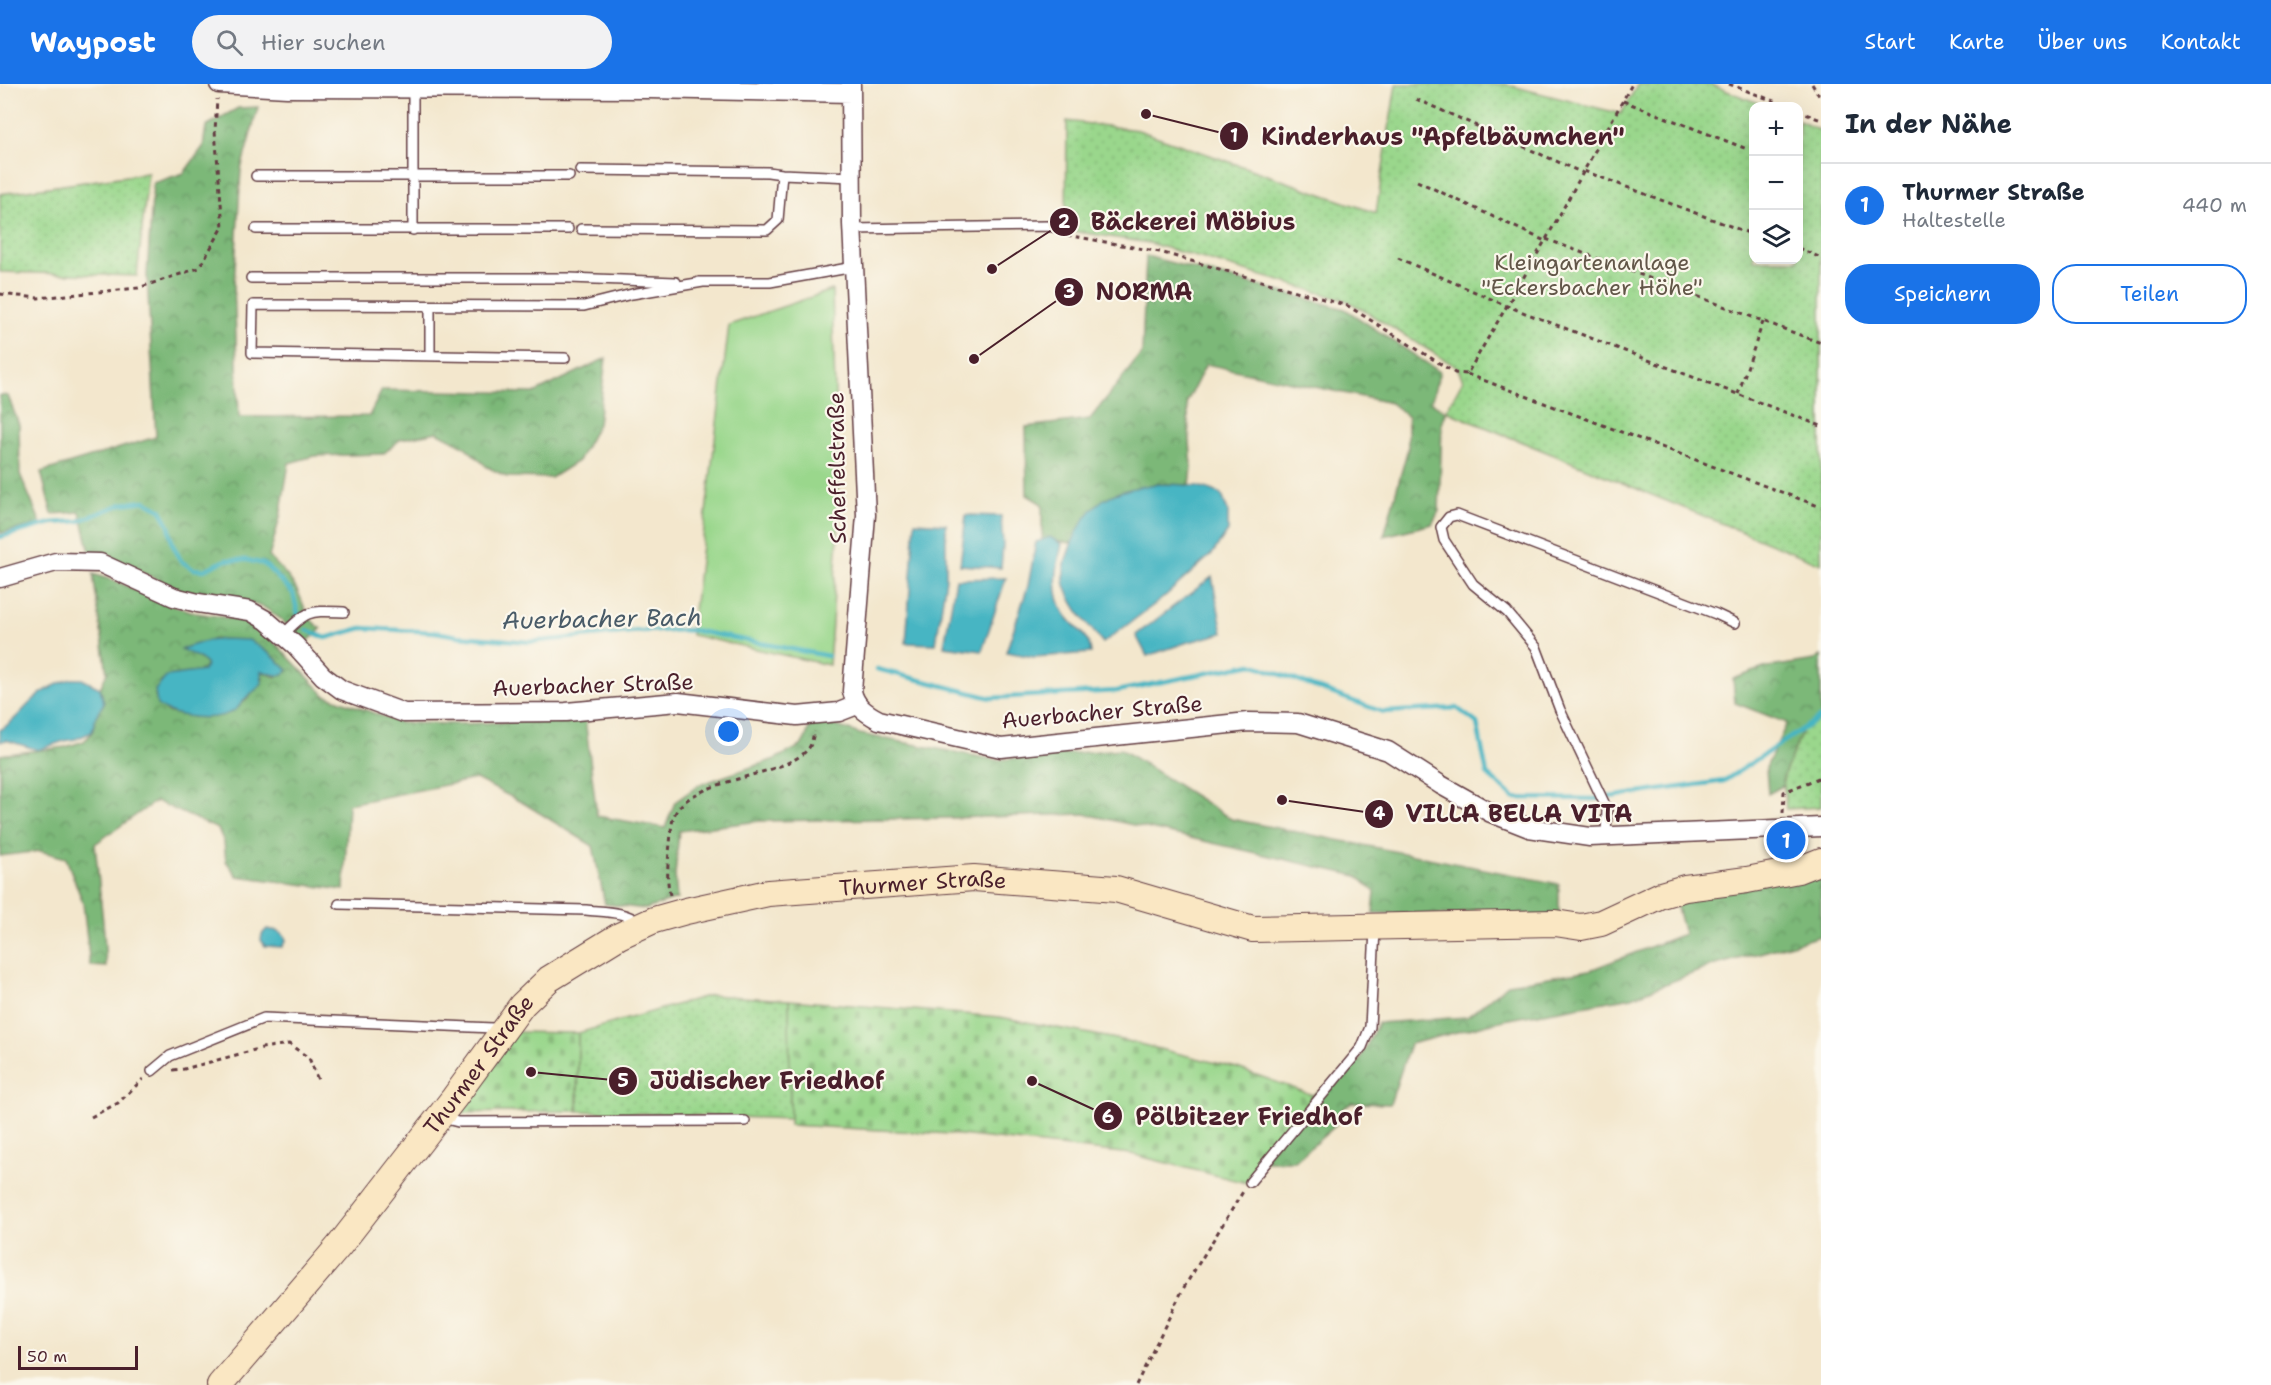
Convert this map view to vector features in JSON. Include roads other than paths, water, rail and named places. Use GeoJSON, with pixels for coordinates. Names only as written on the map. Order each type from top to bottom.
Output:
{"type":"FeatureCollection","features":[{"type":"Feature","properties":{"kind":"street"},"geometry":{"type":"LineString","coordinates":[[218,90],[287,88],[851,89]]}},
{"type":"Feature","properties":{"kind":"street","name":"Scheffelstraße"},"geometry":{"type":"LineString","coordinates":[[851,89],[852,230],[866,516],[852,691],[857,705]]}},
{"type":"Feature","properties":{"kind":"street","name":"Auerbacher Straße"},"geometry":{"type":"LineString","coordinates":[[0,578],[56,562],[99,563],[174,597],[249,611],[266,620],[323,676],[342,690],[404,713],[566,712],[678,702],[775,714],[819,715],[839,712],[857,705],[879,720],[1001,748],[1248,722],[1298,723],[1388,751],[1491,813],[1529,828],[1590,837],[1821,827]]}},
{"type":"Feature","properties":{"kind":"street","name":"Thurmer Straße"},"geometry":{"type":"LineString","coordinates":[[220,1385],[339,1246],[440,1117],[522,1005],[549,980],[620,936],[674,914],[768,893],[974,878],[1116,889],[1253,929],[1555,923],[1581,927],[1601,923],[1661,896],[1685,888],[1747,880],[1798,870],[1821,861]]}},
{"type":"Feature","properties":{"kind":"lane"},"geometry":{"type":"LineString","coordinates":[[413,88],[413,230]]}},
{"type":"Feature","properties":{"kind":"lane"},"geometry":{"type":"LineString","coordinates":[[580,170],[768,172],[852,177]]}},
{"type":"Feature","properties":{"kind":"lane"},"geometry":{"type":"LineString","coordinates":[[581,229],[767,230],[778,220],[782,174]]}},
{"type":"Feature","properties":{"kind":"lane"},"geometry":{"type":"LineString","coordinates":[[256,176],[570,176]]}},
{"type":"Feature","properties":{"kind":"lane"},"geometry":{"type":"LineString","coordinates":[[852,230],[1048,226],[1059,228]]}},
{"type":"Feature","properties":{"kind":"lane"},"geometry":{"type":"LineString","coordinates":[[256,229],[568,229]]}},
{"type":"Feature","properties":{"kind":"lane"},"geometry":{"type":"LineString","coordinates":[[251,278],[557,278],[770,282],[854,267]]}},
{"type":"Feature","properties":{"kind":"lane"},"geometry":{"type":"LineString","coordinates":[[564,358],[252,353],[253,305],[584,306],[632,294],[702,282]]}},
{"type":"Feature","properties":{"kind":"lane"},"geometry":{"type":"LineString","coordinates":[[430,307],[430,356]]}},
{"type":"Feature","properties":{"kind":"lane"},"geometry":{"type":"LineString","coordinates":[[1606,836],[1607,809],[1601,792],[1560,710],[1536,646],[1507,612],[1473,584],[1444,540],[1441,527],[1449,517],[1456,514],[1735,623]]}},
{"type":"Feature","properties":{"kind":"lane"},"geometry":{"type":"LineString","coordinates":[[283,635],[296,622],[313,611],[344,612]]}},
{"type":"Feature","properties":{"kind":"lane"},"geometry":{"type":"LineString","coordinates":[[339,904],[586,910],[633,918],[641,926]]}},
{"type":"Feature","properties":{"kind":"lane"},"geometry":{"type":"LineString","coordinates":[[1250,1182],[1362,1047],[1370,1028],[1375,926]]}},
{"type":"Feature","properties":{"kind":"lane"},"geometry":{"type":"LineString","coordinates":[[152,1071],[170,1056],[264,1018],[493,1028],[502,1032]]}},
{"type":"Feature","properties":{"kind":"lane"},"geometry":{"type":"LineString","coordinates":[[440,1117],[458,1122],[745,1121]]}},
{"type":"Feature","properties":{"kind":"water"},"geometry":{"type":"Polygon","coordinates":[[[1155,484],[1206,488],[1222,495],[1228,512],[1228,531],[1213,553],[1163,598],[1103,643],[1081,616],[1068,593],[1064,575],[1067,555],[1078,529],[1102,500],[1125,490],[1155,484]]]}},
{"type":"Feature","properties":{"kind":"water"},"geometry":{"type":"Polygon","coordinates":[[[966,515],[1001,516],[1003,545],[1001,568],[960,565],[966,515]]]}},
{"type":"Feature","properties":{"kind":"water"},"geometry":{"type":"Polygon","coordinates":[[[915,522],[946,524],[946,578],[936,644],[906,643],[915,522]]]}},
{"type":"Feature","properties":{"kind":"water"},"geometry":{"type":"Polygon","coordinates":[[[1050,537],[1062,544],[1056,579],[1061,606],[1069,619],[1085,636],[1091,653],[1034,657],[1006,652],[1028,586],[1036,542],[1050,537]]]}},
{"type":"Feature","properties":{"kind":"water"},"geometry":{"type":"Polygon","coordinates":[[[1212,577],[1223,633],[1147,656],[1136,635],[1212,577]]]}},
{"type":"Feature","properties":{"kind":"water"},"geometry":{"type":"Polygon","coordinates":[[[1006,578],[982,651],[944,646],[956,579],[1006,578]]]}},
{"type":"Feature","properties":{"kind":"water"},"geometry":{"type":"Polygon","coordinates":[[[249,640],[269,653],[288,670],[282,675],[261,671],[260,686],[237,708],[217,717],[185,716],[157,705],[155,690],[167,676],[203,671],[207,665],[201,659],[181,649],[206,641],[249,640]]]}},
{"type":"Feature","properties":{"kind":"water"},"geometry":{"type":"Polygon","coordinates":[[[71,679],[82,679],[100,688],[104,703],[96,716],[92,732],[38,750],[6,740],[0,742],[0,730],[33,700],[41,693],[71,679]]]}},
{"type":"Feature","properties":{"kind":"water"},"geometry":{"type":"Polygon","coordinates":[[[267,929],[278,931],[285,936],[286,941],[282,947],[265,946],[261,940],[262,934],[267,929]]]}},
{"type":"Feature","properties":{"kind":"waterway","name":"Auerbacher Bach"},"geometry":{"type":"LineString","coordinates":[[0,537],[51,523],[79,521],[122,504],[145,501],[160,509],[169,525],[172,543],[181,561],[193,569],[204,570],[226,560],[247,560],[264,564],[293,593],[299,618]]}},
{"type":"Feature","properties":{"kind":"waterway","name":"Auerbacher Bach"},"geometry":{"type":"LineString","coordinates":[[307,630],[326,638],[362,628],[435,632],[529,642],[640,631],[692,630],[828,656]]}},
{"type":"Feature","properties":{"kind":"waterway","name":"Auerbacher Bach"},"geometry":{"type":"LineString","coordinates":[[877,669],[991,698],[1117,691],[1252,664],[1383,712],[1457,708],[1477,723],[1487,774],[1514,798],[1595,799],[1724,781],[1821,717]]}},
{"type":"Feature","properties":{"kind":"place","name":"Kinderhaus \"Apfelbäumchen\""},"geometry":{"type":"Point","coordinates":[1146,114]}},
{"type":"Feature","properties":{"kind":"place","name":"Bäckerei Möbius"},"geometry":{"type":"Point","coordinates":[992,269]}},
{"type":"Feature","properties":{"kind":"place","name":"NORMA"},"geometry":{"type":"Point","coordinates":[974,359]}},
{"type":"Feature","properties":{"kind":"place","name":"VILLA BELLA VITA"},"geometry":{"type":"Point","coordinates":[1282,800]}},
{"type":"Feature","properties":{"kind":"place","name":"Thurmer Straße"},"geometry":{"type":"Point","coordinates":[1786,840]}},
{"type":"Feature","properties":{"kind":"place","name":"Jüdischer Friedhof"},"geometry":{"type":"Point","coordinates":[531,1072]}},
{"type":"Feature","properties":{"kind":"place","name":"Pölbitzer Friedhof"},"geometry":{"type":"Point","coordinates":[1032,1081]}},
{"type":"Feature","properties":{"kind":"park label","name":"Kleingartenanlage \"Eckersbacher Höhe\""},"geometry":{"type":"Point","coordinates":[1592,274]}}]}
